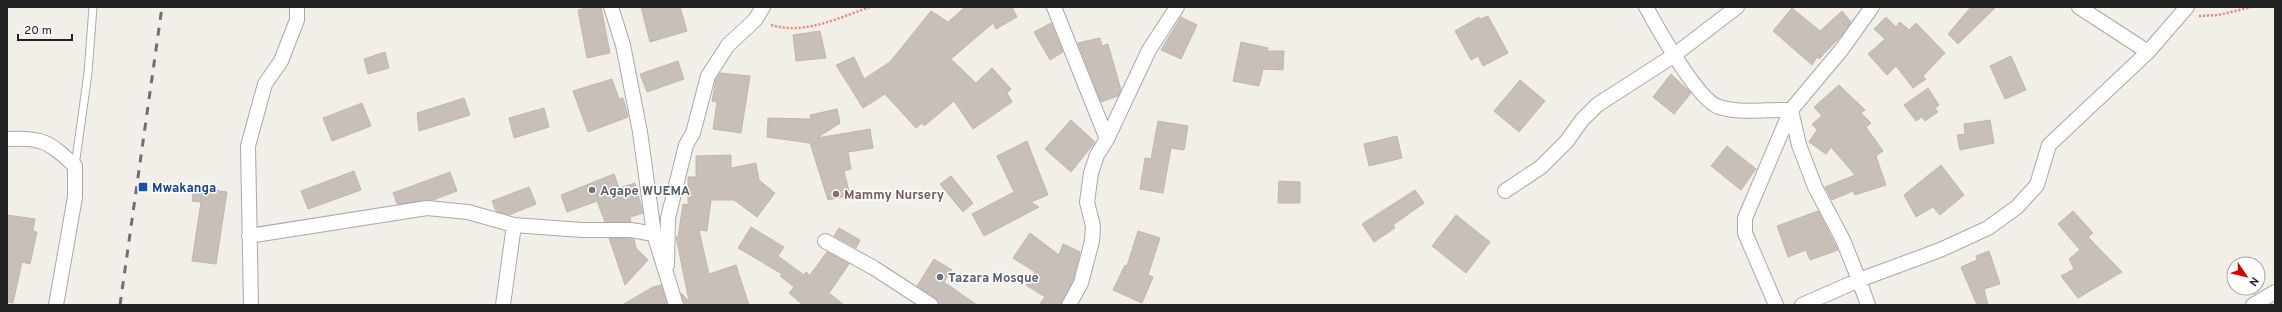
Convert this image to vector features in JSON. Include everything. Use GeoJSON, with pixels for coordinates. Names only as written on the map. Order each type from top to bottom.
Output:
{"type":"FeatureCollection","features":[{"type":"Feature","properties":{"kind":"street"},"geometry":{"type":"LineString","coordinates":[[251,305],[248,146],[251,128],[265,84],[281,61],[297,20],[297,7]]}},
{"type":"Feature","properties":{"kind":"street"},"geometry":{"type":"LineString","coordinates":[[611,7],[623,45],[640,132],[654,234],[667,282],[676,305]]}},
{"type":"Feature","properties":{"kind":"street"},"geometry":{"type":"LineString","coordinates":[[667,282],[668,218],[686,145],[693,133],[708,76],[728,45],[755,20],[762,7]]}},
{"type":"Feature","properties":{"kind":"street"},"geometry":{"type":"LineString","coordinates":[[1054,7],[1107,139]]}},
{"type":"Feature","properties":{"kind":"street"},"geometry":{"type":"LineString","coordinates":[[1069,305],[1081,283],[1087,266],[1092,241],[1093,226],[1087,202],[1091,173],[1097,155],[1107,139],[1149,50],[1177,7]]}},
{"type":"Feature","properties":{"kind":"street"},"geometry":{"type":"LineString","coordinates":[[1646,7],[1673,56],[1712,104],[1717,107],[1736,110],[1791,110]]}},
{"type":"Feature","properties":{"kind":"street"},"geometry":{"type":"LineString","coordinates":[[1505,191],[1541,167],[1567,141],[1582,120],[1597,105],[1673,56],[1737,7]]}},
{"type":"Feature","properties":{"kind":"street"},"geometry":{"type":"LineString","coordinates":[[1776,305],[1745,234],[1744,218],[1791,110],[1842,49],[1872,7]]}},
{"type":"Feature","properties":{"kind":"street"},"geometry":{"type":"LineString","coordinates":[[2079,7],[2148,52]]}},
{"type":"Feature","properties":{"kind":"street"},"geometry":{"type":"LineString","coordinates":[[1802,305],[1859,280],[1940,250],[1988,228],[2017,207],[2038,186],[2049,145],[2148,52],[2186,8]]}},
{"type":"Feature","properties":{"kind":"street"},"geometry":{"type":"LineString","coordinates":[[1791,110],[1799,145],[1815,186],[1844,240],[1868,305]]}},
{"type":"Feature","properties":{"kind":"street"},"geometry":{"type":"LineString","coordinates":[[7,139],[29,138],[46,141],[75,166],[75,197],[56,305]]}},
{"type":"Feature","properties":{"kind":"street"},"geometry":{"type":"LineString","coordinates":[[249,236],[427,208],[468,212],[514,225],[582,230],[631,230],[654,234]]}},
{"type":"Feature","properties":{"kind":"street"},"geometry":{"type":"LineString","coordinates":[[504,305],[514,225]]}},
{"type":"Feature","properties":{"kind":"street"},"geometry":{"type":"LineString","coordinates":[[824,240],[874,268],[931,305]]}},
{"type":"Feature","properties":{"kind":"street"},"geometry":{"type":"LineString","coordinates":[[2253,305],[2275,292]]}},
{"type":"Feature","properties":{"kind":"lane"},"geometry":{"type":"LineString","coordinates":[[75,166],[88,73],[93,7]]}},
{"type":"Feature","properties":{"kind":"path"},"geometry":{"type":"LineString","coordinates":[[755,20],[784,29],[813,27],[870,7]]}},
{"type":"Feature","properties":{"kind":"path"},"geometry":{"type":"LineString","coordinates":[[2186,8],[2195,15],[2209,17],[2252,7]]}},
{"type":"Feature","properties":{"kind":"building"},"geometry":{"type":"Polygon","coordinates":[[[591,7],[601,7],[610,53],[587,58],[578,10],[591,7]]]}},
{"type":"Feature","properties":{"kind":"building"},"geometry":{"type":"Polygon","coordinates":[[[641,7],[680,7],[687,31],[650,42],[641,7]]]}},
{"type":"Feature","properties":{"kind":"building"},"geometry":{"type":"Polygon","coordinates":[[[965,7],[1012,7],[1017,17],[996,29],[993,23],[951,59],[976,83],[992,68],[1011,89],[1007,93],[1012,102],[973,129],[954,101],[924,126],[922,123],[916,128],[885,94],[863,108],[836,65],[854,57],[864,79],[890,62],[931,11],[948,22],[965,7]]]}},
{"type":"Feature","properties":{"kind":"building"},"geometry":{"type":"Polygon","coordinates":[[[1971,7],[1996,7],[1958,44],[1948,34],[1971,7]]]}},
{"type":"Feature","properties":{"kind":"building"},"geometry":{"type":"Polygon","coordinates":[[[1792,8],[1820,31],[1842,11],[1851,22],[1841,36],[1819,59],[1817,57],[1812,65],[1773,31],[1792,8]]]}},
{"type":"Feature","properties":{"kind":"building"},"geometry":{"type":"Polygon","coordinates":[[[1488,16],[1508,53],[1483,66],[1478,56],[1471,60],[1455,31],[1479,17],[1481,19],[1488,16]]]}},
{"type":"Feature","properties":{"kind":"building"},"geometry":{"type":"Polygon","coordinates":[[[1181,17],[1197,25],[1181,59],[1161,50],[1181,17]]]}},
{"type":"Feature","properties":{"kind":"building"},"geometry":{"type":"Polygon","coordinates":[[[1886,17],[1896,27],[1900,22],[1909,30],[1916,23],[1945,53],[1923,76],[1926,79],[1913,88],[1896,66],[1887,75],[1868,54],[1885,39],[1874,29],[1886,17]]]}},
{"type":"Feature","properties":{"kind":"building"},"geometry":{"type":"Polygon","coordinates":[[[1051,23],[1063,52],[1050,60],[1034,32],[1051,23]]]}},
{"type":"Feature","properties":{"kind":"building"},"geometry":{"type":"Polygon","coordinates":[[[820,31],[826,58],[796,61],[793,35],[820,31]]]}},
{"type":"Feature","properties":{"kind":"building"},"geometry":{"type":"Polygon","coordinates":[[[1100,38],[1102,46],[1108,44],[1121,90],[1118,96],[1101,102],[1078,43],[1100,38]]]}},
{"type":"Feature","properties":{"kind":"building"},"geometry":{"type":"Polygon","coordinates":[[[1241,42],[1268,48],[1267,51],[1284,51],[1283,70],[1263,69],[1259,86],[1233,81],[1241,42]]]}},
{"type":"Feature","properties":{"kind":"building"},"geometry":{"type":"Polygon","coordinates":[[[385,52],[389,68],[368,74],[364,59],[385,52]]]}},
{"type":"Feature","properties":{"kind":"building"},"geometry":{"type":"Polygon","coordinates":[[[2011,56],[2026,90],[2005,99],[1990,66],[2011,56]]]}},
{"type":"Feature","properties":{"kind":"building"},"geometry":{"type":"Polygon","coordinates":[[[678,61],[684,79],[647,92],[640,74],[678,61]]]}},
{"type":"Feature","properties":{"kind":"building"},"geometry":{"type":"Polygon","coordinates":[[[720,73],[750,76],[741,133],[713,129],[717,102],[712,101],[716,79],[720,73]]]}},
{"type":"Feature","properties":{"kind":"building"},"geometry":{"type":"Polygon","coordinates":[[[1671,74],[1691,93],[1674,114],[1653,97],[1671,74]]]}},
{"type":"Feature","properties":{"kind":"building"},"geometry":{"type":"Polygon","coordinates":[[[612,79],[619,99],[623,98],[628,117],[588,132],[573,91],[612,79]]]}},
{"type":"Feature","properties":{"kind":"building"},"geometry":{"type":"Polygon","coordinates":[[[1520,80],[1545,101],[1519,132],[1494,111],[1520,80]]]}},
{"type":"Feature","properties":{"kind":"building"},"geometry":{"type":"Polygon","coordinates":[[[1839,85],[1865,110],[1861,113],[1871,123],[1866,127],[1883,151],[1876,156],[1886,185],[1855,195],[1853,191],[1832,200],[1825,187],[1855,175],[1831,147],[1826,154],[1809,142],[1817,130],[1812,124],[1822,116],[1814,107],[1839,85]]]}},
{"type":"Feature","properties":{"kind":"building"},"geometry":{"type":"Polygon","coordinates":[[[1928,88],[1939,105],[1935,108],[1938,112],[1925,121],[1922,117],[1916,121],[1904,105],[1928,88]]]}},
{"type":"Feature","properties":{"kind":"building"},"geometry":{"type":"Polygon","coordinates":[[[464,98],[470,115],[419,131],[417,113],[464,98]]]}},
{"type":"Feature","properties":{"kind":"building"},"geometry":{"type":"Polygon","coordinates":[[[362,103],[371,126],[332,141],[323,118],[362,103]]]}},
{"type":"Feature","properties":{"kind":"building"},"geometry":{"type":"Polygon","coordinates":[[[544,108],[549,127],[514,138],[509,118],[544,108]]]}},
{"type":"Feature","properties":{"kind":"building"},"geometry":{"type":"Polygon","coordinates":[[[837,109],[840,123],[817,138],[870,129],[873,148],[848,152],[851,169],[844,171],[850,195],[828,200],[810,143],[767,137],[768,118],[811,119],[810,115],[837,109]]]}},
{"type":"Feature","properties":{"kind":"building"},"geometry":{"type":"Polygon","coordinates":[[[1071,120],[1095,142],[1071,172],[1045,149],[1071,120]]]}},
{"type":"Feature","properties":{"kind":"building"},"geometry":{"type":"Polygon","coordinates":[[[1990,120],[1994,143],[1960,150],[1957,135],[1965,134],[1964,124],[1990,120]]]}},
{"type":"Feature","properties":{"kind":"building"},"geometry":{"type":"Polygon","coordinates":[[[1158,121],[1188,126],[1184,150],[1171,148],[1163,193],[1140,189],[1145,158],[1151,159],[1158,121]]]}},
{"type":"Feature","properties":{"kind":"building"},"geometry":{"type":"Polygon","coordinates":[[[1397,136],[1402,158],[1369,166],[1364,144],[1397,136]]]}},
{"type":"Feature","properties":{"kind":"building"},"geometry":{"type":"Polygon","coordinates":[[[1027,141],[1048,195],[1031,202],[1039,207],[984,236],[972,214],[1014,192],[997,156],[1027,141]]]}},
{"type":"Feature","properties":{"kind":"building"},"geometry":{"type":"Polygon","coordinates":[[[1727,146],[1756,169],[1741,190],[1711,166],[1727,146]]]}},
{"type":"Feature","properties":{"kind":"building"},"geometry":{"type":"Polygon","coordinates":[[[731,155],[731,168],[756,163],[759,180],[775,193],[757,217],[734,200],[711,200],[707,231],[699,230],[709,274],[736,265],[749,305],[684,305],[681,293],[689,301],[676,237],[678,237],[683,204],[688,205],[688,177],[696,177],[696,156],[731,155]]]}},
{"type":"Feature","properties":{"kind":"building"},"geometry":{"type":"Polygon","coordinates":[[[1941,165],[1964,195],[1940,215],[1933,207],[1916,217],[1904,195],[1941,165]]]}},
{"type":"Feature","properties":{"kind":"building"},"geometry":{"type":"Polygon","coordinates":[[[354,171],[361,190],[308,209],[301,191],[354,171]]]}},
{"type":"Feature","properties":{"kind":"building"},"geometry":{"type":"Polygon","coordinates":[[[450,172],[457,191],[433,200],[397,204],[393,193],[450,172]]]}},
{"type":"Feature","properties":{"kind":"building"},"geometry":{"type":"Polygon","coordinates":[[[614,174],[619,188],[635,183],[643,213],[630,217],[631,222],[605,222],[597,201],[567,212],[561,195],[614,174]]]}},
{"type":"Feature","properties":{"kind":"building"},"geometry":{"type":"Polygon","coordinates":[[[951,176],[973,203],[963,212],[940,184],[951,176]]]}},
{"type":"Feature","properties":{"kind":"building"},"geometry":{"type":"Polygon","coordinates":[[[1279,181],[1300,182],[1300,203],[1278,203],[1279,181]]]}},
{"type":"Feature","properties":{"kind":"building"},"geometry":{"type":"Polygon","coordinates":[[[194,187],[227,192],[216,264],[192,261],[201,202],[192,201],[194,187]]]}},
{"type":"Feature","properties":{"kind":"building"},"geometry":{"type":"Polygon","coordinates":[[[529,187],[536,204],[509,215],[496,211],[492,201],[529,187]]]}},
{"type":"Feature","properties":{"kind":"building"},"geometry":{"type":"Polygon","coordinates":[[[1415,190],[1424,203],[1393,225],[1395,228],[1374,242],[1362,224],[1415,190]]]}},
{"type":"Feature","properties":{"kind":"building"},"geometry":{"type":"Polygon","coordinates":[[[1818,211],[1838,250],[1810,260],[1806,250],[1788,257],[1777,226],[1818,211]]]}},
{"type":"Feature","properties":{"kind":"building"},"geometry":{"type":"Polygon","coordinates":[[[2073,211],[2093,233],[2088,237],[2122,272],[2078,298],[2061,276],[2074,269],[2069,259],[2080,250],[2058,224],[2073,211]]]}},
{"type":"Feature","properties":{"kind":"building"},"geometry":{"type":"Polygon","coordinates":[[[7,215],[35,219],[33,231],[37,232],[30,264],[22,262],[13,303],[7,302],[7,215]]]}},
{"type":"Feature","properties":{"kind":"building"},"geometry":{"type":"Polygon","coordinates":[[[1456,215],[1490,242],[1466,273],[1432,246],[1456,215]]]}},
{"type":"Feature","properties":{"kind":"building"},"geometry":{"type":"Polygon","coordinates":[[[751,227],[784,247],[778,256],[804,275],[806,272],[810,275],[827,252],[849,264],[829,293],[844,305],[803,305],[789,293],[794,287],[780,276],[782,274],[738,248],[751,227]]]}},
{"type":"Feature","properties":{"kind":"building"},"geometry":{"type":"Polygon","coordinates":[[[839,228],[860,240],[856,248],[834,236],[839,228]]]}},
{"type":"Feature","properties":{"kind":"building"},"geometry":{"type":"Polygon","coordinates":[[[1138,231],[1160,238],[1148,275],[1153,277],[1142,303],[1113,290],[1125,265],[1127,266],[1138,231]]]}},
{"type":"Feature","properties":{"kind":"building"},"geometry":{"type":"Polygon","coordinates":[[[1030,233],[1059,255],[1063,244],[1080,252],[1073,280],[1061,305],[1039,305],[1045,297],[1026,285],[1035,272],[1013,258],[1030,233]]]}},
{"type":"Feature","properties":{"kind":"building"},"geometry":{"type":"Polygon","coordinates":[[[609,238],[634,239],[636,248],[648,260],[625,285],[609,238]]]}},
{"type":"Feature","properties":{"kind":"building"},"geometry":{"type":"Polygon","coordinates":[[[1989,251],[2000,284],[1984,289],[1988,305],[1977,305],[1961,267],[1977,260],[1976,256],[1989,251]]]}},
{"type":"Feature","properties":{"kind":"building"},"geometry":{"type":"Polygon","coordinates":[[[934,259],[952,270],[944,282],[977,305],[939,305],[936,298],[917,286],[934,259]]]}},
{"type":"Feature","properties":{"kind":"building"},"geometry":{"type":"Polygon","coordinates":[[[661,285],[667,305],[622,305],[653,287],[661,285]]]}},
{"type":"Feature","properties":{"kind":"railway"},"geometry":{"type":"LineString","coordinates":[[120,305],[162,7]]}},
{"type":"Feature","properties":{"kind":"place","name":"Mwakanga"},"geometry":{"type":"Point","coordinates":[143,187]}},
{"type":"Feature","properties":{"kind":"place","name":"Agape WUEMA"},"geometry":{"type":"Point","coordinates":[592,190]}},
{"type":"Feature","properties":{"kind":"place","name":"Mammy Nursery"},"geometry":{"type":"Point","coordinates":[836,194]}},
{"type":"Feature","properties":{"kind":"place","name":"Tazara Mosque"},"geometry":{"type":"Point","coordinates":[940,277]}}]}
